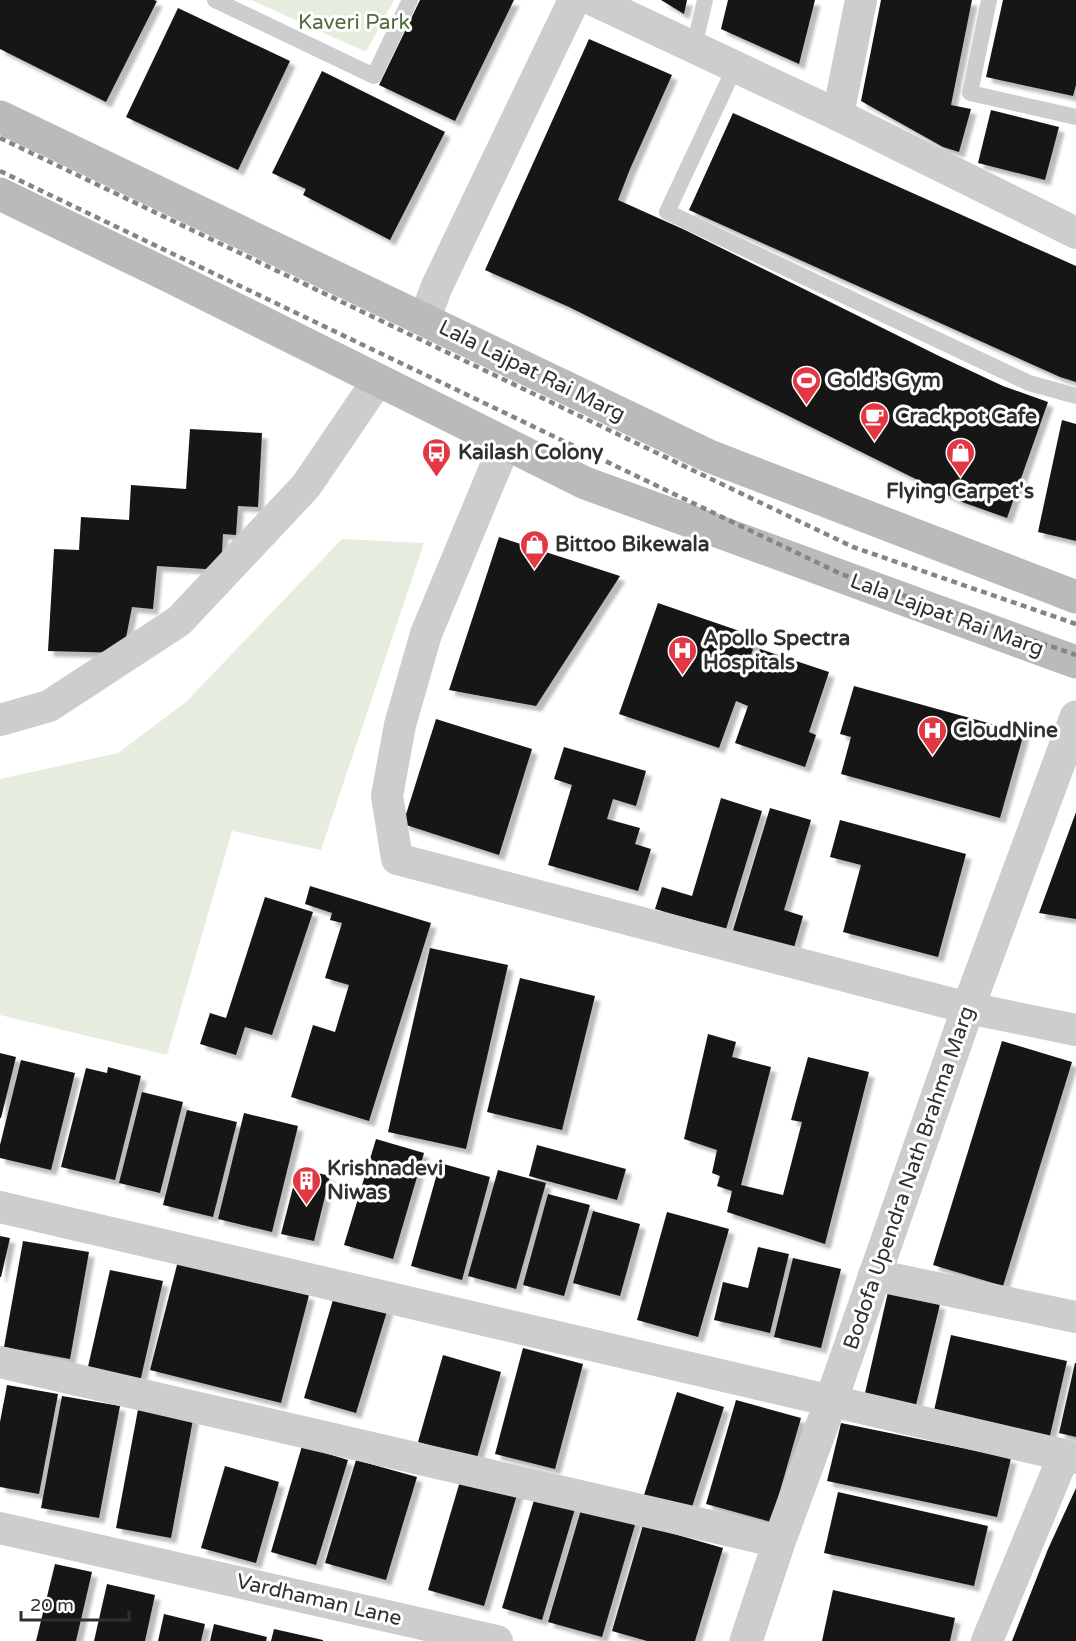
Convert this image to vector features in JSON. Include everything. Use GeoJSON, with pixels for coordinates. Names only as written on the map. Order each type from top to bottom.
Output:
{"type":"FeatureCollection","features":[{"type":"Feature","properties":{"kind":"main road","name":"Lala Lajpat Rai Marg"},"geometry":{"type":"LineString","coordinates":[[0,117],[709,456],[1076,597]]}},
{"type":"Feature","properties":{"kind":"main road","name":"Lala Lajpat Rai Marg"},"geometry":{"type":"LineString","coordinates":[[0,194],[585,483],[1076,662]]}},
{"type":"Feature","properties":{"kind":"street"},"geometry":{"type":"LineString","coordinates":[[424,320],[437,285],[574,0]]}},
{"type":"Feature","properties":{"kind":"street"},"geometry":{"type":"LineString","coordinates":[[593,0],[1075,228]]}},
{"type":"Feature","properties":{"kind":"street"},"geometry":{"type":"LineString","coordinates":[[838,116],[861,0]]}},
{"type":"Feature","properties":{"kind":"street"},"geometry":{"type":"LineString","coordinates":[[0,720],[49,706],[179,621],[306,486],[378,380]]}},
{"type":"Feature","properties":{"kind":"street"},"geometry":{"type":"LineString","coordinates":[[505,444],[426,634],[400,725],[387,796],[397,860],[968,1008],[1076,1030]]}},
{"type":"Feature","properties":{"kind":"street","name":"Bodofa Upendra Nath Brahma Marg"},"geometry":{"type":"LineString","coordinates":[[746,1641],[968,1008],[1076,717]]}},
{"type":"Feature","properties":{"kind":"street"},"geometry":{"type":"LineString","coordinates":[[0,1207],[1070,1457],[987,1641]]}},
{"type":"Feature","properties":{"kind":"street"},"geometry":{"type":"LineString","coordinates":[[874,1275],[1076,1317]]}},
{"type":"Feature","properties":{"kind":"street"},"geometry":{"type":"LineString","coordinates":[[0,1362],[779,1542]]}},
{"type":"Feature","properties":{"kind":"street","name":"Vardhaman Lane"},"geometry":{"type":"LineString","coordinates":[[0,1528],[497,1641]]}},
{"type":"Feature","properties":{"kind":"lane"},"geometry":{"type":"LineString","coordinates":[[215,0],[374,76],[410,0]]}},
{"type":"Feature","properties":{"kind":"lane"},"geometry":{"type":"LineString","coordinates":[[694,47],[705,0]]}},
{"type":"Feature","properties":{"kind":"lane"},"geometry":{"type":"LineString","coordinates":[[989,0],[970,93],[1076,117]]}},
{"type":"Feature","properties":{"kind":"lane"},"geometry":{"type":"LineString","coordinates":[[735,67],[667,212],[1029,382],[1076,396]]}},
{"type":"Feature","properties":{"kind":"green space","name":"Kaveri Park"},"geometry":{"type":"Polygon","coordinates":[[[251,0],[394,0],[366,52],[251,0]]]}},
{"type":"Feature","properties":{"kind":"green space"},"geometry":{"type":"Polygon","coordinates":[[[342,539],[424,543],[321,850],[232,831],[167,1055],[0,1015],[0,779],[118,753],[186,702],[342,539]]]}},
{"type":"Feature","properties":{"kind":"building"},"geometry":{"type":"Polygon","coordinates":[[[0,0],[157,1],[106,102],[0,49],[0,0]]]}},
{"type":"Feature","properties":{"kind":"building"},"geometry":{"type":"Polygon","coordinates":[[[420,0],[514,0],[455,121],[379,85],[420,0]]]}},
{"type":"Feature","properties":{"kind":"building"},"geometry":{"type":"Polygon","coordinates":[[[661,0],[687,0],[684,14],[661,0]]]}},
{"type":"Feature","properties":{"kind":"building"},"geometry":{"type":"Polygon","coordinates":[[[728,0],[815,0],[799,64],[721,29],[728,0]]]}},
{"type":"Feature","properties":{"kind":"building"},"geometry":{"type":"Polygon","coordinates":[[[881,0],[972,0],[951,105],[971,109],[959,152],[943,147],[861,101],[881,0]]]}},
{"type":"Feature","properties":{"kind":"building"},"geometry":{"type":"Polygon","coordinates":[[[1003,0],[1076,0],[1076,85],[1073,96],[986,77],[1003,0]]]}},
{"type":"Feature","properties":{"kind":"building"},"geometry":{"type":"Polygon","coordinates":[[[178,8],[290,61],[238,170],[126,117],[178,8]]]}},
{"type":"Feature","properties":{"kind":"building"},"geometry":{"type":"Polygon","coordinates":[[[589,39],[672,75],[618,200],[685,230],[939,356],[1003,386],[1048,402],[1007,518],[962,502],[569,307],[485,270],[589,39]]]}},
{"type":"Feature","properties":{"kind":"building"},"geometry":{"type":"Polygon","coordinates":[[[322,71],[445,132],[390,240],[303,195],[306,189],[272,173],[322,71]]]}},
{"type":"Feature","properties":{"kind":"building"},"geometry":{"type":"Polygon","coordinates":[[[991,110],[1059,127],[1045,180],[978,163],[991,110]]]}},
{"type":"Feature","properties":{"kind":"building"},"geometry":{"type":"Polygon","coordinates":[[[733,113],[1076,266],[1076,382],[1060,377],[689,210],[733,113]]]}},
{"type":"Feature","properties":{"kind":"building"},"geometry":{"type":"Polygon","coordinates":[[[1062,420],[1076,424],[1076,541],[1038,532],[1062,420]]]}},
{"type":"Feature","properties":{"kind":"building"},"geometry":{"type":"Polygon","coordinates":[[[190,429],[262,433],[258,507],[238,506],[236,535],[223,534],[221,570],[157,566],[153,609],[132,607],[123,653],[48,651],[54,549],[79,550],[81,517],[129,520],[131,485],[186,489],[190,429]]]}},
{"type":"Feature","properties":{"kind":"building"},"geometry":{"type":"Polygon","coordinates":[[[499,537],[620,576],[536,706],[449,690],[499,537]]]}},
{"type":"Feature","properties":{"kind":"building"},"geometry":{"type":"Polygon","coordinates":[[[658,603],[757,637],[746,670],[752,672],[760,649],[829,672],[809,732],[816,735],[805,767],[735,743],[748,706],[736,701],[719,748],[619,714],[658,603]]]}},
{"type":"Feature","properties":{"kind":"building","name":"CloudNine"},"geometry":{"type":"Polygon","coordinates":[[[854,686],[1024,733],[1000,818],[841,774],[851,737],[840,734],[854,686]]]}},
{"type":"Feature","properties":{"kind":"building"},"geometry":{"type":"Polygon","coordinates":[[[436,719],[532,749],[499,855],[403,824],[436,719]]]}},
{"type":"Feature","properties":{"kind":"building"},"geometry":{"type":"Polygon","coordinates":[[[564,747],[646,771],[636,806],[613,799],[607,819],[640,828],[635,844],[651,849],[638,891],[548,865],[572,785],[554,779],[564,747]]]}},
{"type":"Feature","properties":{"kind":"building"},"geometry":{"type":"Polygon","coordinates":[[[721,798],[762,811],[726,929],[655,909],[662,887],[692,896],[721,798]]]}},
{"type":"Feature","properties":{"kind":"building"},"geometry":{"type":"Polygon","coordinates":[[[770,808],[811,820],[784,910],[803,916],[791,958],[730,940],[770,808]]]}},
{"type":"Feature","properties":{"kind":"building"},"geometry":{"type":"Polygon","coordinates":[[[1076,812],[1076,919],[1039,913],[1076,812]]]}},
{"type":"Feature","properties":{"kind":"building"},"geometry":{"type":"Polygon","coordinates":[[[840,820],[966,854],[938,957],[843,932],[861,865],[830,857],[840,820]]]}},
{"type":"Feature","properties":{"kind":"building"},"geometry":{"type":"Polygon","coordinates":[[[310,886],[431,923],[369,1121],[291,1097],[313,1025],[335,1032],[349,985],[325,978],[342,923],[330,920],[332,913],[305,904],[310,886]]]}},
{"type":"Feature","properties":{"kind":"building"},"geometry":{"type":"Polygon","coordinates":[[[265,897],[313,912],[272,1035],[245,1027],[236,1055],[200,1044],[210,1013],[226,1018],[265,897]]]}},
{"type":"Feature","properties":{"kind":"building"},"geometry":{"type":"Polygon","coordinates":[[[430,948],[508,965],[466,1149],[388,1132],[430,948]]]}},
{"type":"Feature","properties":{"kind":"building"},"geometry":{"type":"Polygon","coordinates":[[[520,978],[595,996],[562,1130],[487,1112],[520,978]]]}},
{"type":"Feature","properties":{"kind":"building"},"geometry":{"type":"Polygon","coordinates":[[[708,1034],[736,1042],[732,1057],[771,1067],[741,1185],[783,1195],[802,1122],[791,1120],[808,1057],[869,1072],[825,1244],[727,1212],[732,1191],[717,1186],[720,1176],[712,1173],[717,1150],[684,1139],[708,1034]]]}},
{"type":"Feature","properties":{"kind":"building"},"geometry":{"type":"Polygon","coordinates":[[[1002,1041],[1072,1062],[1003,1286],[933,1265],[1002,1041]]]}},
{"type":"Feature","properties":{"kind":"building"},"geometry":{"type":"Polygon","coordinates":[[[0,1053],[16,1057],[1,1118],[0,1118],[0,1053]]]}},
{"type":"Feature","properties":{"kind":"building"},"geometry":{"type":"Polygon","coordinates":[[[21,1060],[75,1073],[51,1170],[0,1158],[0,1145],[21,1060]]]}},
{"type":"Feature","properties":{"kind":"building"},"geometry":{"type":"Polygon","coordinates":[[[108,1067],[141,1076],[115,1180],[61,1167],[86,1068],[107,1073],[108,1067]]]}},
{"type":"Feature","properties":{"kind":"building"},"geometry":{"type":"Polygon","coordinates":[[[142,1092],[183,1102],[160,1193],[119,1183],[142,1092]]]}},
{"type":"Feature","properties":{"kind":"building"},"geometry":{"type":"Polygon","coordinates":[[[187,1110],[237,1122],[213,1217],[163,1205],[187,1110]]]}},
{"type":"Feature","properties":{"kind":"building"},"geometry":{"type":"Polygon","coordinates":[[[244,1113],[298,1126],[272,1232],[218,1219],[244,1113]]]}},
{"type":"Feature","properties":{"kind":"building"},"geometry":{"type":"Polygon","coordinates":[[[376,1139],[424,1153],[393,1259],[344,1245],[376,1139]]]}},
{"type":"Feature","properties":{"kind":"building"},"geometry":{"type":"Polygon","coordinates":[[[537,1145],[626,1169],[617,1200],[529,1176],[537,1145]]]}},
{"type":"Feature","properties":{"kind":"building"},"geometry":{"type":"Polygon","coordinates":[[[440,1163],[490,1177],[462,1280],[411,1266],[440,1163]]]}},
{"type":"Feature","properties":{"kind":"building","name":"Krishnadevi Niwas"},"geometry":{"type":"Polygon","coordinates":[[[298,1168],[330,1176],[314,1241],[281,1234],[298,1168]]]}},
{"type":"Feature","properties":{"kind":"building"},"geometry":{"type":"Polygon","coordinates":[[[498,1170],[546,1183],[516,1289],[468,1276],[498,1170]]]}},
{"type":"Feature","properties":{"kind":"building"},"geometry":{"type":"Polygon","coordinates":[[[548,1194],[590,1205],[564,1296],[523,1285],[548,1194]]]}},
{"type":"Feature","properties":{"kind":"building"},"geometry":{"type":"Polygon","coordinates":[[[593,1211],[640,1224],[620,1296],[573,1283],[593,1211]]]}},
{"type":"Feature","properties":{"kind":"building"},"geometry":{"type":"Polygon","coordinates":[[[667,1212],[729,1229],[698,1337],[637,1320],[667,1212]]]}},
{"type":"Feature","properties":{"kind":"building"},"geometry":{"type":"Polygon","coordinates":[[[0,1236],[10,1238],[1,1277],[0,1277],[0,1236]]]}},
{"type":"Feature","properties":{"kind":"building"},"geometry":{"type":"Polygon","coordinates":[[[23,1241],[89,1252],[70,1359],[4,1347],[23,1241]]]}},
{"type":"Feature","properties":{"kind":"building"},"geometry":{"type":"Polygon","coordinates":[[[758,1247],[789,1254],[770,1333],[714,1320],[723,1282],[748,1288],[758,1247]]]}},
{"type":"Feature","properties":{"kind":"building"},"geometry":{"type":"Polygon","coordinates":[[[793,1258],[841,1269],[821,1348],[774,1337],[793,1258]]]}},
{"type":"Feature","properties":{"kind":"building"},"geometry":{"type":"Polygon","coordinates":[[[178,1261],[309,1295],[281,1403],[150,1370],[178,1261]]]}},
{"type":"Feature","properties":{"kind":"building"},"geometry":{"type":"Polygon","coordinates":[[[110,1270],[163,1281],[140,1382],[87,1371],[110,1270]]]}},
{"type":"Feature","properties":{"kind":"building"},"geometry":{"type":"Polygon","coordinates":[[[888,1292],[940,1304],[916,1405],[865,1393],[888,1292]]]}},
{"type":"Feature","properties":{"kind":"building"},"geometry":{"type":"Polygon","coordinates":[[[335,1293],[388,1308],[356,1413],[304,1398],[335,1293]]]}},
{"type":"Feature","properties":{"kind":"building"},"geometry":{"type":"Polygon","coordinates":[[[951,1335],[1067,1361],[1049,1440],[933,1415],[951,1335]]]}},
{"type":"Feature","properties":{"kind":"building"},"geometry":{"type":"Polygon","coordinates":[[[523,1348],[583,1364],[555,1469],[495,1454],[523,1348]]]}},
{"type":"Feature","properties":{"kind":"building"},"geometry":{"type":"Polygon","coordinates":[[[443,1355],[501,1372],[477,1458],[418,1442],[443,1355]]]}},
{"type":"Feature","properties":{"kind":"building"},"geometry":{"type":"Polygon","coordinates":[[[1076,1363],[1076,1437],[1059,1433],[1076,1363]]]}},
{"type":"Feature","properties":{"kind":"building"},"geometry":{"type":"Polygon","coordinates":[[[7,1385],[58,1394],[39,1494],[0,1487],[0,1422],[7,1385]]]}},
{"type":"Feature","properties":{"kind":"building"},"geometry":{"type":"Polygon","coordinates":[[[677,1392],[724,1407],[691,1510],[644,1495],[677,1392]]]}},
{"type":"Feature","properties":{"kind":"building"},"geometry":{"type":"Polygon","coordinates":[[[62,1396],[120,1406],[99,1518],[41,1508],[62,1396]]]}},
{"type":"Feature","properties":{"kind":"building"},"geometry":{"type":"Polygon","coordinates":[[[736,1400],[801,1418],[771,1522],[706,1504],[736,1400]]]}},
{"type":"Feature","properties":{"kind":"building"},"geometry":{"type":"Polygon","coordinates":[[[139,1404],[194,1414],[171,1538],[116,1528],[139,1404]]]}},
{"type":"Feature","properties":{"kind":"building"},"geometry":{"type":"Polygon","coordinates":[[[841,1423],[1011,1458],[997,1517],[827,1481],[841,1423]]]}},
{"type":"Feature","properties":{"kind":"building"},"geometry":{"type":"Polygon","coordinates":[[[302,1446],[348,1460],[316,1565],[271,1552],[302,1446]]]}},
{"type":"Feature","properties":{"kind":"building"},"geometry":{"type":"Polygon","coordinates":[[[356,1460],[417,1477],[386,1580],[325,1563],[356,1460]]]}},
{"type":"Feature","properties":{"kind":"building"},"geometry":{"type":"Polygon","coordinates":[[[225,1466],[279,1482],[256,1563],[201,1548],[225,1466]]]}},
{"type":"Feature","properties":{"kind":"building"},"geometry":{"type":"Polygon","coordinates":[[[463,1471],[519,1488],[484,1606],[428,1590],[463,1471]]]}},
{"type":"Feature","properties":{"kind":"building"},"geometry":{"type":"Polygon","coordinates":[[[1076,1488],[1076,1641],[1012,1641],[1048,1549],[1076,1488]]]}},
{"type":"Feature","properties":{"kind":"building"},"geometry":{"type":"Polygon","coordinates":[[[537,1490],[577,1502],[542,1620],[502,1608],[537,1490]]]}},
{"type":"Feature","properties":{"kind":"building"},"geometry":{"type":"Polygon","coordinates":[[[838,1492],[988,1526],[974,1586],[824,1553],[838,1492]]]}},
{"type":"Feature","properties":{"kind":"building"},"geometry":{"type":"Polygon","coordinates":[[[583,1503],[637,1518],[602,1637],[548,1622],[583,1503]]]}},
{"type":"Feature","properties":{"kind":"building"},"geometry":{"type":"Polygon","coordinates":[[[643,1525],[723,1548],[695,1641],[647,1641],[612,1631],[643,1525]]]}},
{"type":"Feature","properties":{"kind":"building"},"geometry":{"type":"Polygon","coordinates":[[[55,1564],[92,1572],[76,1641],[36,1641],[55,1564]]]}},
{"type":"Feature","properties":{"kind":"building"},"geometry":{"type":"Polygon","coordinates":[[[107,1584],[155,1595],[145,1641],[94,1641],[107,1584]]]}},
{"type":"Feature","properties":{"kind":"building"},"geometry":{"type":"Polygon","coordinates":[[[833,1590],[955,1618],[950,1641],[822,1641],[833,1590]]]}},
{"type":"Feature","properties":{"kind":"building"},"geometry":{"type":"Polygon","coordinates":[[[164,1614],[205,1624],[201,1641],[158,1641],[164,1614]]]}},
{"type":"Feature","properties":{"kind":"building"},"geometry":{"type":"Polygon","coordinates":[[[214,1624],[267,1637],[266,1641],[210,1641],[214,1624]]]}},
{"type":"Feature","properties":{"kind":"building"},"geometry":{"type":"Polygon","coordinates":[[[274,1629],[323,1640],[323,1641],[271,1641],[274,1629]]]}},
{"type":"Feature","properties":{"kind":"railway"},"geometry":{"type":"LineString","coordinates":[[0,138],[853,547],[1076,624]]}},
{"type":"Feature","properties":{"kind":"railway"},"geometry":{"type":"LineString","coordinates":[[0,171],[841,574],[1076,655]]}},
{"type":"Feature","properties":{"kind":"place","name":"Gold's Gym"},"geometry":{"type":"Point","coordinates":[806,406]}},
{"type":"Feature","properties":{"kind":"place","name":"Crackpot Cafe"},"geometry":{"type":"Point","coordinates":[874,442]}},
{"type":"Feature","properties":{"kind":"place","name":"Kailash Colony"},"geometry":{"type":"Point","coordinates":[437,478]}},
{"type":"Feature","properties":{"kind":"place","name":"Flying Carpet's"},"geometry":{"type":"Point","coordinates":[960,478]}},
{"type":"Feature","properties":{"kind":"place","name":"Bittoo Bikewala"},"geometry":{"type":"Point","coordinates":[534,570]}},
{"type":"Feature","properties":{"kind":"place","name":"Apollo Spectra Hospitals"},"geometry":{"type":"Point","coordinates":[682,676]}},
{"type":"Feature","properties":{"kind":"place","name":"CloudNine"},"geometry":{"type":"Point","coordinates":[932,756]}},
{"type":"Feature","properties":{"kind":"place","name":"Krishnadevi Niwas"},"geometry":{"type":"Point","coordinates":[306,1206]}}]}
